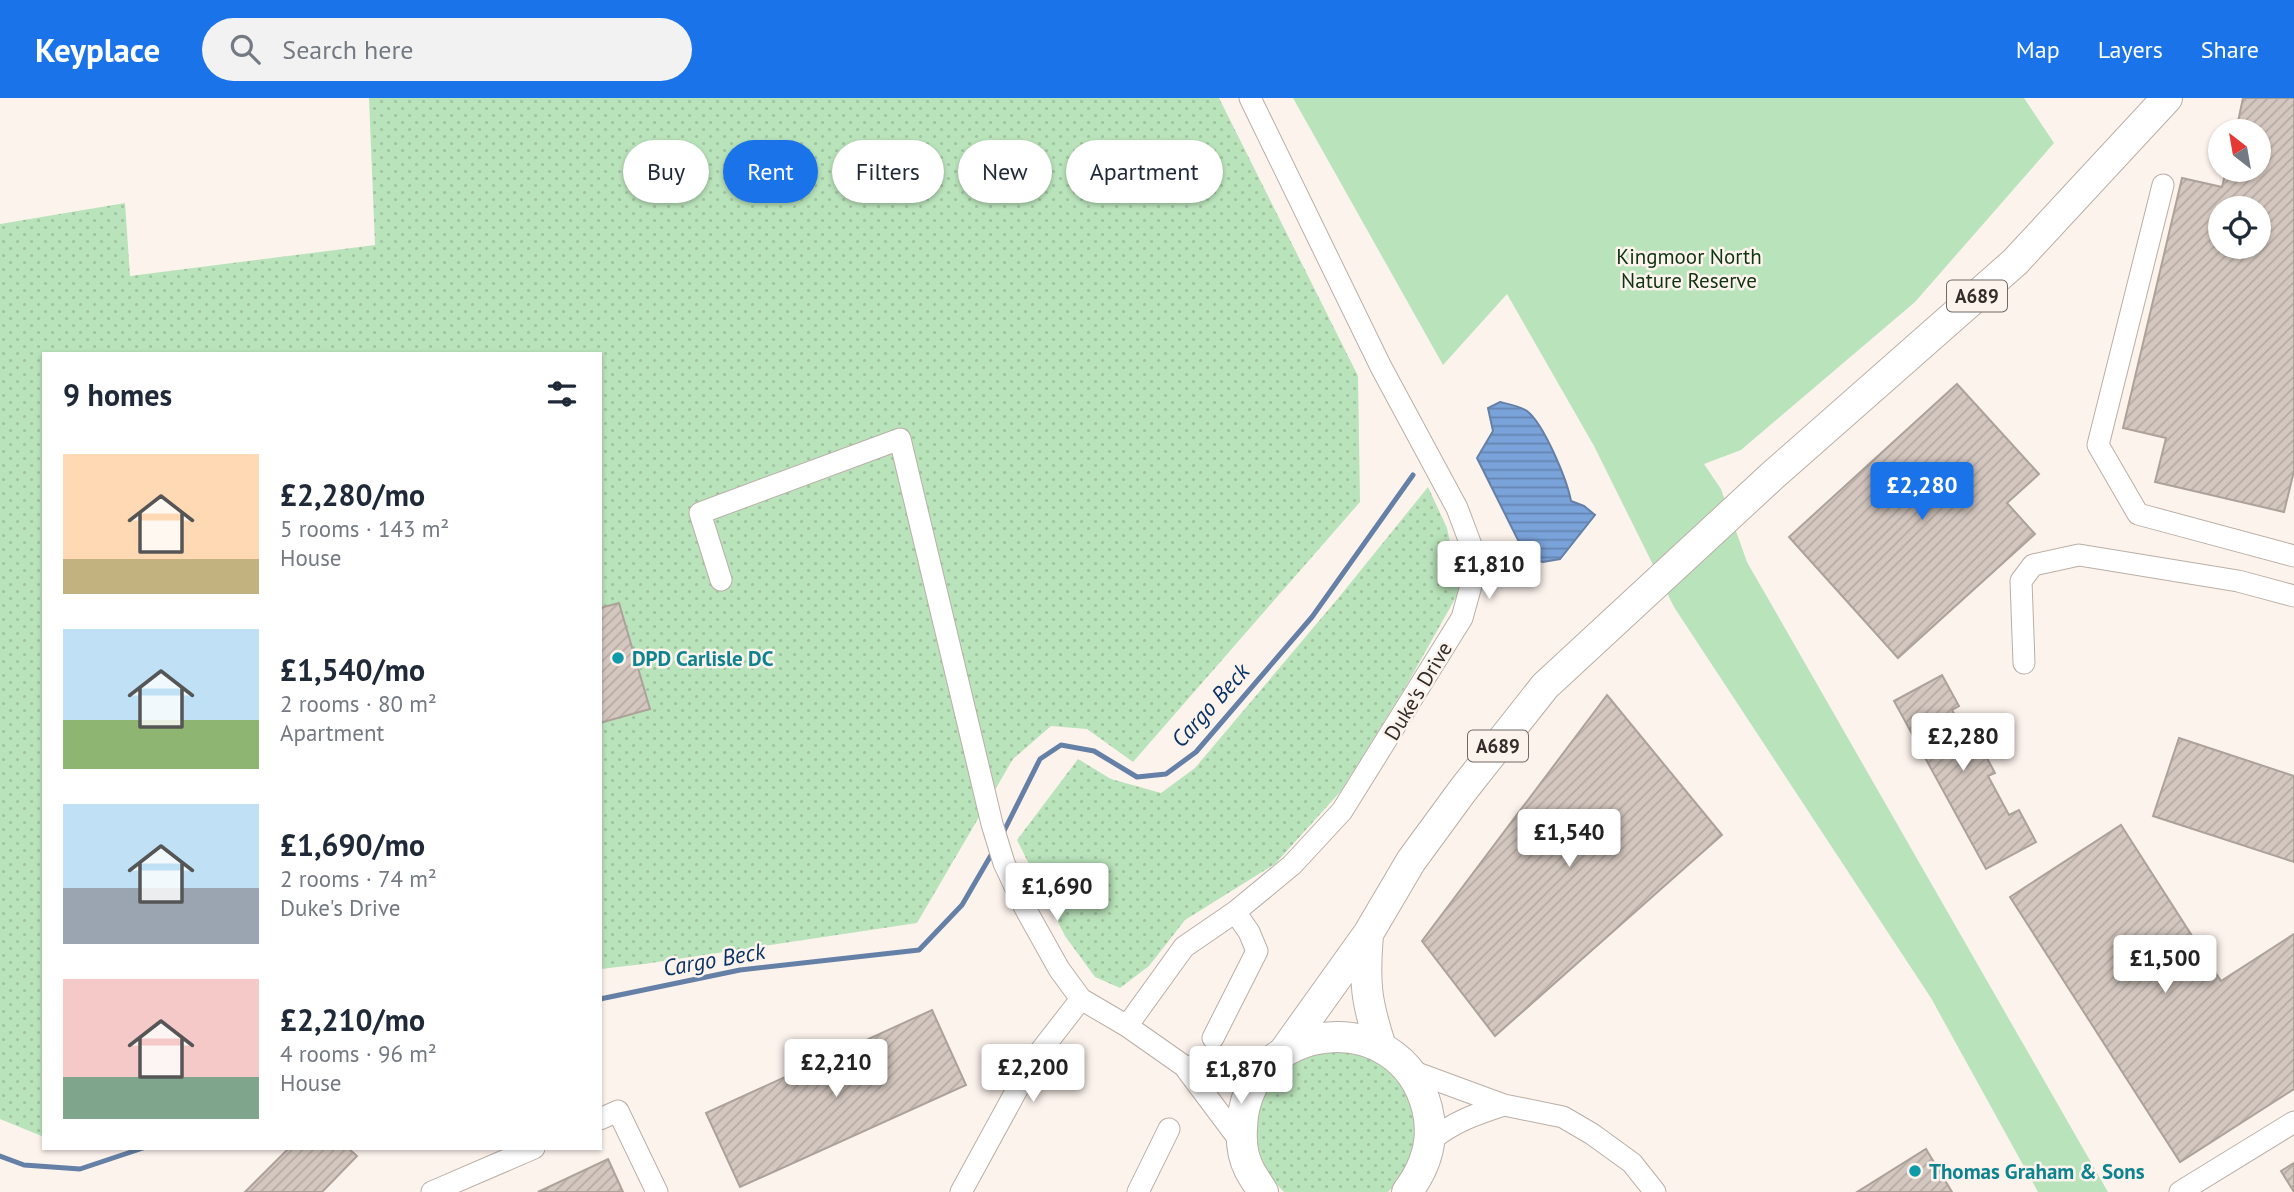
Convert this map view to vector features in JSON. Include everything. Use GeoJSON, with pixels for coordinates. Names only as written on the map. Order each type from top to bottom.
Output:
{"type":"FeatureCollection","features":[{"type":"Feature","properties":{"kind":"highway","name":"A689"},"geometry":{"type":"LineString","coordinates":[[1263,1192],[1249,1169],[1241,1142],[1242,1114],[1252,1087],[1368,934],[1411,861],[1545,686],[1772,476],[2015,262],[2166,98]]}},
{"type":"Feature","properties":{"kind":"highway","name":"A689"},"geometry":{"type":"LineString","coordinates":[[1368,934],[1365,991],[1381,1047]]}},
{"type":"Feature","properties":{"kind":"highway"},"geometry":{"type":"LineString","coordinates":[[1277,1057],[1308,1040],[1333,1036],[1358,1038],[1381,1047],[1409,1070],[1424,1096],[1430,1118],[1428,1149],[1432,1192]]}},
{"type":"Feature","properties":{"kind":"highway"},"geometry":{"type":"LineString","coordinates":[[1407,1192],[1418,1177],[1428,1149]]}},
{"type":"Feature","properties":{"kind":"street","name":"Duke's Drive"},"geometry":{"type":"LineString","coordinates":[[1127,1026],[1184,947],[1235,912],[1292,865],[1342,811],[1462,618],[1472,582],[1474,553],[1457,509],[1381,366],[1250,98]]}},
{"type":"Feature","properties":{"kind":"street"},"geometry":{"type":"LineString","coordinates":[[2163,185],[2098,445],[2138,514],[2294,556]]}},
{"type":"Feature","properties":{"kind":"street"},"geometry":{"type":"LineString","coordinates":[[721,580],[700,513],[900,439],[992,824],[1004,863],[1025,908],[1059,969],[1081,999],[1127,1026],[1184,1066],[1241,1142]]}},
{"type":"Feature","properties":{"kind":"street"},"geometry":{"type":"LineString","coordinates":[[2024,663],[2021,581],[2034,565],[2078,555],[2238,581],[2294,596]]}},
{"type":"Feature","properties":{"kind":"street"},"geometry":{"type":"LineString","coordinates":[[1213,1038],[1257,951],[1249,932],[1235,912]]}},
{"type":"Feature","properties":{"kind":"street"},"geometry":{"type":"LineString","coordinates":[[961,1192],[1032,1062],[1081,999]]}},
{"type":"Feature","properties":{"kind":"street"},"geometry":{"type":"LineString","coordinates":[[1184,1066],[1242,1069],[1277,1057]]}},
{"type":"Feature","properties":{"kind":"street"},"geometry":{"type":"LineString","coordinates":[[1409,1070],[1504,1105],[1563,1117],[1632,1163],[1655,1192]]}},
{"type":"Feature","properties":{"kind":"street"},"geometry":{"type":"LineString","coordinates":[[1428,1149],[1447,1128],[1466,1117],[1504,1105]]}},
{"type":"Feature","properties":{"kind":"street"},"geometry":{"type":"LineString","coordinates":[[609,1115],[657,1192]]}},
{"type":"Feature","properties":{"kind":"street"},"geometry":{"type":"LineString","coordinates":[[2180,1192],[2294,1122]]}},
{"type":"Feature","properties":{"kind":"street"},"geometry":{"type":"LineString","coordinates":[[1138,1192],[1169,1129]]}},
{"type":"Feature","properties":{"kind":"street"},"geometry":{"type":"LineString","coordinates":[[432,1192],[529,1150]]}},
{"type":"Feature","properties":{"kind":"green space"},"geometry":{"type":"Polygon","coordinates":[[[369,98],[1219,98],[1358,376],[1360,502],[1133,762],[1087,729],[1051,726],[1013,759],[917,923],[602,969],[602,352],[42,352],[42,1136],[0,1119],[0,224],[125,203],[130,276],[375,245],[369,98]]]}},
{"type":"Feature","properties":{"kind":"green space","name":"Kingmoor North Nature Reserve"},"geometry":{"type":"Polygon","coordinates":[[[1293,98],[2024,98],[2054,143],[1915,302],[1741,450],[1704,464],[1721,489],[1747,562],[2108,1192],[2038,1192],[1931,998],[1674,607],[1594,446],[1507,294],[1443,365],[1293,98]]]}},
{"type":"Feature","properties":{"kind":"green space"},"geometry":{"type":"Polygon","coordinates":[[[1428,487],[1447,528],[1460,590],[1406,686],[1341,791],[1275,864],[1185,920],[1149,966],[1120,988],[1095,977],[1065,936],[1017,840],[1078,759],[1111,779],[1161,793],[1195,768],[1428,487]]]}},
{"type":"Feature","properties":{"kind":"green space"},"geometry":{"type":"Polygon","coordinates":[[[1336,1050],[1368,1056],[1387,1068],[1401,1082],[1415,1118],[1411,1157],[1402,1175],[1388,1192],[1284,1192],[1264,1165],[1259,1149],[1257,1115],[1262,1099],[1270,1084],[1294,1062],[1336,1050]]]}},
{"type":"Feature","properties":{"kind":"water"},"geometry":{"type":"Polygon","coordinates":[[[1500,402],[1524,409],[1534,418],[1554,453],[1571,501],[1584,506],[1595,515],[1560,559],[1543,562],[1527,558],[1477,458],[1493,431],[1488,408],[1500,402]]]}},
{"type":"Feature","properties":{"kind":"building"},"geometry":{"type":"Polygon","coordinates":[[[2243,98],[2294,98],[2294,471],[2284,512],[2155,482],[2166,438],[2123,428],[2182,178],[2222,187],[2223,182],[2272,182],[2272,119],[2239,119],[2243,98]]]}},
{"type":"Feature","properties":{"kind":"building"},"geometry":{"type":"Polygon","coordinates":[[[1957,384],[2039,474],[2007,503],[2035,534],[1898,658],[1789,537],[1957,384]]]}},
{"type":"Feature","properties":{"kind":"building","name":"DPD Carlisle DC"},"geometry":{"type":"Polygon","coordinates":[[[619,603],[650,709],[602,722],[602,607],[619,603]]]}},
{"type":"Feature","properties":{"kind":"building"},"geometry":{"type":"Polygon","coordinates":[[[1942,675],[1959,706],[1952,710],[1975,751],[1981,747],[1995,773],[1988,776],[2009,815],[2019,810],[2036,842],[1986,869],[1894,701],[1942,675]]]}},
{"type":"Feature","properties":{"kind":"building"},"geometry":{"type":"Polygon","coordinates":[[[1607,695],[1722,835],[1495,1036],[1422,941],[1607,695]]]}},
{"type":"Feature","properties":{"kind":"building"},"geometry":{"type":"Polygon","coordinates":[[[2179,738],[2294,776],[2294,862],[2153,816],[2179,738]]]}},
{"type":"Feature","properties":{"kind":"building"},"geometry":{"type":"Polygon","coordinates":[[[2121,825],[2221,981],[2294,934],[2294,1089],[2180,1162],[2010,897],[2121,825]]]}},
{"type":"Feature","properties":{"kind":"building"},"geometry":{"type":"Polygon","coordinates":[[[932,1010],[966,1085],[740,1187],[706,1113],[932,1010]]]}},
{"type":"Feature","properties":{"kind":"building","name":"Thomas Graham & Sons"},"geometry":{"type":"Polygon","coordinates":[[[1926,1149],[1952,1192],[1857,1192],[1926,1149]]]}},
{"type":"Feature","properties":{"kind":"building"},"geometry":{"type":"Polygon","coordinates":[[[287,1150],[350,1150],[357,1156],[322,1192],[245,1192],[287,1150]]]}},
{"type":"Feature","properties":{"kind":"building"},"geometry":{"type":"Polygon","coordinates":[[[608,1159],[623,1192],[538,1192],[608,1159]]]}},
{"type":"Feature","properties":{"kind":"building"},"geometry":{"type":"Polygon","coordinates":[[[2294,1163],[2294,1192],[2281,1171],[2294,1163]]]}},
{"type":"Feature","properties":{"kind":"waterway","name":"Cargo Beck"},"geometry":{"type":"LineString","coordinates":[[1002,835],[1040,759],[1061,745],[1094,751],[1137,777],[1166,774],[1196,752],[1312,617],[1413,475]]}},
{"type":"Feature","properties":{"kind":"waterway","name":"Cargo Beck"},"geometry":{"type":"LineString","coordinates":[[602,999],[740,970],[919,950],[962,905],[994,850]]}},
{"type":"Feature","properties":{"kind":"waterway","name":"Cargo Beck"},"geometry":{"type":"LineString","coordinates":[[0,1156],[24,1165],[80,1169],[137,1150]]}},
{"type":"Feature","properties":{"kind":"place","name":"DPD Carlisle DC"},"geometry":{"type":"Point","coordinates":[618,658]}},
{"type":"Feature","properties":{"kind":"place","name":"Thomas Graham & Sons"},"geometry":{"type":"Point","coordinates":[1915,1171]}}]}
